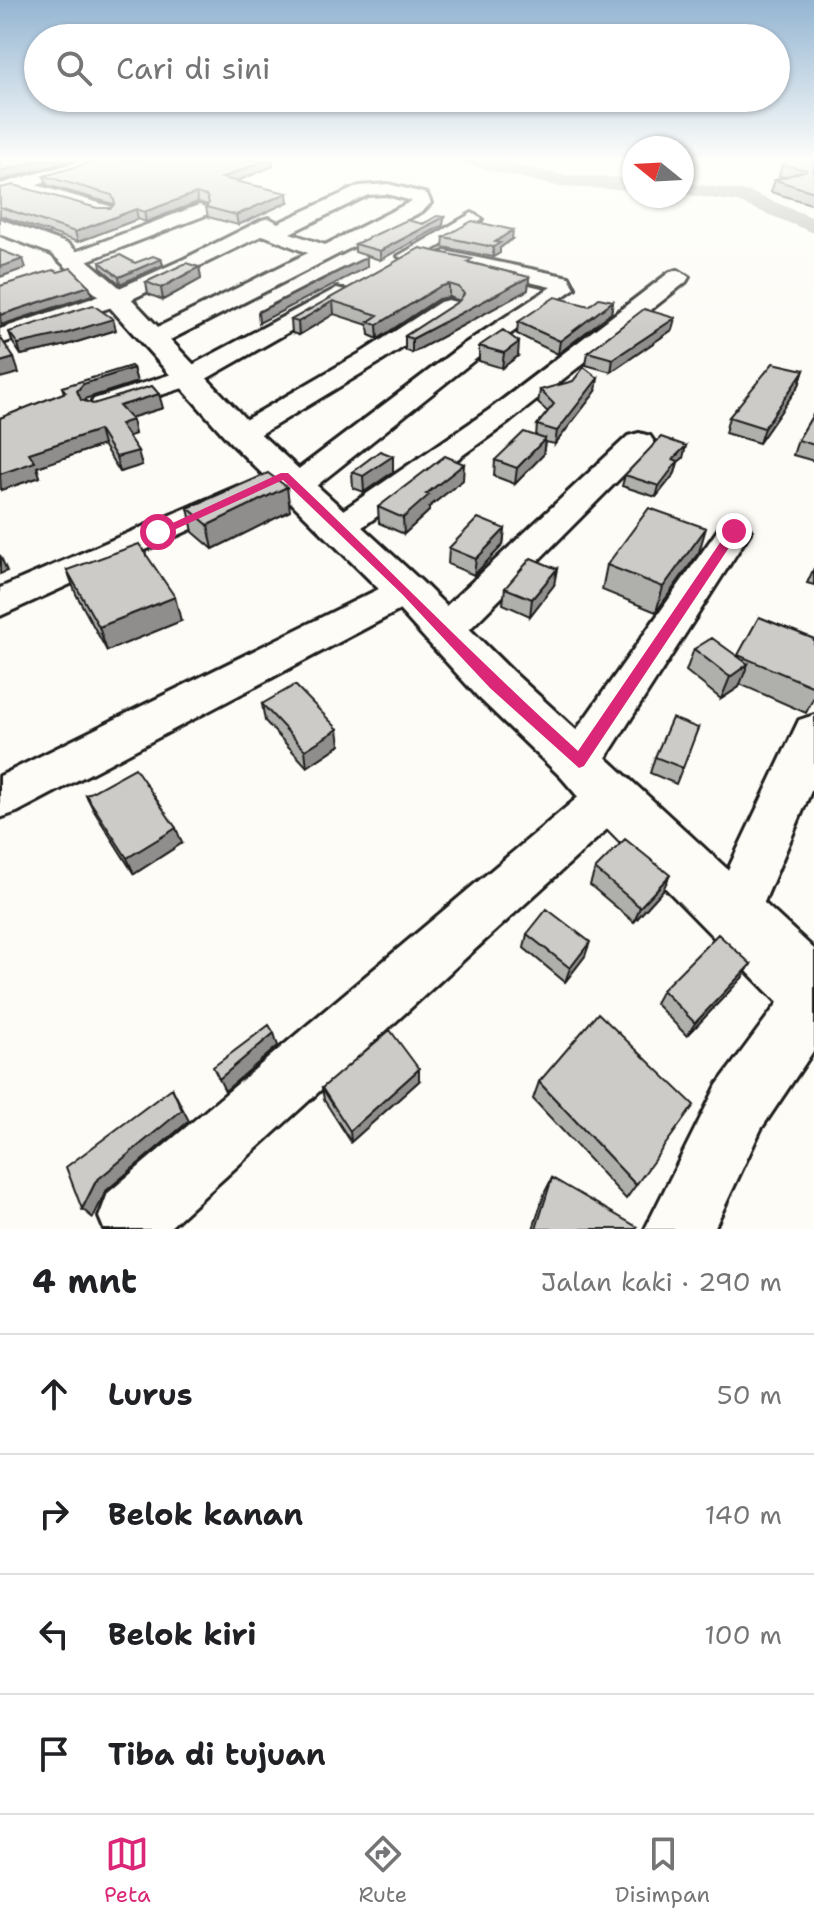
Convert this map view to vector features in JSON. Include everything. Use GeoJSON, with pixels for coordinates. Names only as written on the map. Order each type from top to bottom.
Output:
{"type":"FeatureCollection","features":[{"type":"Feature","properties":{"kind":"main road"},"geometry":{"type":"LineString","coordinates":[[0,226],[40,240],[67,264],[116,298],[241,434],[406,591],[495,684],[814,993]]}},
{"type":"Feature","properties":{"kind":"street"},"geometry":{"type":"LineString","coordinates":[[67,264],[183,217]]}},
{"type":"Feature","properties":{"kind":"street"},"geometry":{"type":"LineString","coordinates":[[307,217],[272,234],[326,252]]}},
{"type":"Feature","properties":{"kind":"street"},"geometry":{"type":"LineString","coordinates":[[155,338],[395,217]]}},
{"type":"Feature","properties":{"kind":"street"},"geometry":{"type":"LineString","coordinates":[[392,265],[472,219]]}},
{"type":"Feature","properties":{"kind":"street"},"geometry":{"type":"LineString","coordinates":[[0,337],[116,298],[192,264],[269,224]]}},
{"type":"Feature","properties":{"kind":"street"},"geometry":{"type":"LineString","coordinates":[[0,603],[290,481],[473,349],[564,288],[561,282],[419,251]]}},
{"type":"Feature","properties":{"kind":"street"},"geometry":{"type":"LineString","coordinates":[[339,528],[499,416],[678,277]]}},
{"type":"Feature","properties":{"kind":"street"},"geometry":{"type":"LineString","coordinates":[[98,407],[190,377],[352,287]]}},
{"type":"Feature","properties":{"kind":"street"},"geometry":{"type":"LineString","coordinates":[[241,434],[373,356],[448,307]]}},
{"type":"Feature","properties":{"kind":"street"},"geometry":{"type":"LineString","coordinates":[[443,632],[639,442]]}},
{"type":"Feature","properties":{"kind":"street"},"geometry":{"type":"LineString","coordinates":[[132,1217],[595,779],[734,531]]}},
{"type":"Feature","properties":{"kind":"street"},"geometry":{"type":"LineString","coordinates":[[0,798],[406,591]]}},
{"type":"Feature","properties":{"kind":"street"},"geometry":{"type":"LineString","coordinates":[[733,915],[814,732]]}},
{"type":"Feature","properties":{"kind":"street"},"geometry":{"type":"LineString","coordinates":[[679,1229],[739,1107],[814,1001]]}},
{"type":"Feature","properties":{"kind":"building"},"geometry":{"type":"Polygon","coordinates":[[[31,217],[114,217],[75,232],[31,217]]]}},
{"type":"Feature","properties":{"kind":"building"},"geometry":{"type":"Polygon","coordinates":[[[435,217],[443,217],[380,251],[355,244],[407,220],[423,224],[435,217]]]}},
{"type":"Feature","properties":{"kind":"building"},"geometry":{"type":"Polygon","coordinates":[[[472,221],[513,230],[495,242],[500,243],[493,247],[444,237],[472,221]]]}},
{"type":"Feature","properties":{"kind":"building"},"geometry":{"type":"Polygon","coordinates":[[[420,248],[472,259],[467,262],[529,277],[412,339],[405,336],[459,301],[464,294],[459,287],[449,284],[439,287],[377,325],[368,322],[378,315],[333,301],[298,322],[291,320],[420,248]]]}},
{"type":"Feature","properties":{"kind":"building"},"geometry":{"type":"Polygon","coordinates":[[[0,250],[23,259],[0,267],[0,250]]]}},
{"type":"Feature","properties":{"kind":"building"},"geometry":{"type":"Polygon","coordinates":[[[120,255],[135,263],[153,256],[161,259],[119,277],[100,262],[120,255]]]}},
{"type":"Feature","properties":{"kind":"building"},"geometry":{"type":"Polygon","coordinates":[[[186,263],[199,267],[161,288],[146,282],[186,263]]]}},
{"type":"Feature","properties":{"kind":"building"},"geometry":{"type":"Polygon","coordinates":[[[71,268],[89,286],[0,315],[0,286],[53,270],[58,272],[71,268]]]}},
{"type":"Feature","properties":{"kind":"building"},"geometry":{"type":"Polygon","coordinates":[[[555,297],[589,306],[599,298],[613,301],[560,341],[518,322],[555,297]]]}},
{"type":"Feature","properties":{"kind":"building"},"geometry":{"type":"Polygon","coordinates":[[[93,305],[113,319],[18,344],[9,332],[93,305]]]}},
{"type":"Feature","properties":{"kind":"building"},"geometry":{"type":"Polygon","coordinates":[[[644,309],[675,318],[613,359],[588,352],[644,309]]]}},
{"type":"Feature","properties":{"kind":"building"},"geometry":{"type":"Polygon","coordinates":[[[503,330],[519,342],[504,353],[479,346],[503,330]]]}},
{"type":"Feature","properties":{"kind":"building"},"geometry":{"type":"Polygon","coordinates":[[[0,337],[14,358],[0,362],[0,337]]]}},
{"type":"Feature","properties":{"kind":"building"},"geometry":{"type":"Polygon","coordinates":[[[773,363],[804,370],[764,428],[729,417],[773,363]]]}},
{"type":"Feature","properties":{"kind":"building"},"geometry":{"type":"Polygon","coordinates":[[[131,366],[133,368],[83,384],[77,391],[81,400],[93,404],[152,386],[159,394],[119,406],[132,420],[120,424],[138,451],[116,457],[99,430],[29,453],[35,462],[0,474],[0,418],[66,392],[62,387],[131,366]]]}},
{"type":"Feature","properties":{"kind":"building"},"geometry":{"type":"Polygon","coordinates":[[[584,367],[598,378],[557,431],[537,425],[554,404],[540,390],[573,381],[584,367]]]}},
{"type":"Feature","properties":{"kind":"building"},"geometry":{"type":"Polygon","coordinates":[[[814,413],[814,445],[798,440],[814,413]]]}},
{"type":"Feature","properties":{"kind":"building"},"geometry":{"type":"Polygon","coordinates":[[[524,432],[545,439],[517,468],[495,460],[524,432]]]}},
{"type":"Feature","properties":{"kind":"building"},"geometry":{"type":"Polygon","coordinates":[[[661,437],[686,446],[673,459],[678,461],[659,486],[625,475],[661,437]]]}},
{"type":"Feature","properties":{"kind":"building"},"geometry":{"type":"Polygon","coordinates":[[[380,451],[393,456],[363,476],[352,472],[380,451]]]}},
{"type":"Feature","properties":{"kind":"building"},"geometry":{"type":"Polygon","coordinates":[[[445,456],[464,464],[426,494],[429,495],[403,518],[378,507],[445,456]]]}},
{"type":"Feature","properties":{"kind":"building"},"geometry":{"type":"Polygon","coordinates":[[[268,473],[287,487],[208,525],[188,508],[268,473]]]}},
{"type":"Feature","properties":{"kind":"building"},"geometry":{"type":"Polygon","coordinates":[[[649,508],[706,528],[663,587],[607,565],[649,508]]]}},
{"type":"Feature","properties":{"kind":"building"},"geometry":{"type":"Polygon","coordinates":[[[478,518],[505,529],[476,559],[449,548],[478,518]]]}},
{"type":"Feature","properties":{"kind":"building"},"geometry":{"type":"Polygon","coordinates":[[[139,544],[175,597],[99,627],[67,570],[139,544]]]}},
{"type":"Feature","properties":{"kind":"building"},"geometry":{"type":"Polygon","coordinates":[[[531,558],[557,569],[532,599],[505,588],[531,558]]]}},
{"type":"Feature","properties":{"kind":"building"},"geometry":{"type":"Polygon","coordinates":[[[759,617],[814,639],[814,687],[738,655],[759,617]]]}},
{"type":"Feature","properties":{"kind":"building"},"geometry":{"type":"Polygon","coordinates":[[[712,638],[748,664],[730,677],[694,649],[712,638]]]}},
{"type":"Feature","properties":{"kind":"building"},"geometry":{"type":"Polygon","coordinates":[[[295,685],[338,729],[305,750],[262,704],[295,685]]]}},
{"type":"Feature","properties":{"kind":"building"},"geometry":{"type":"Polygon","coordinates":[[[672,718],[698,728],[683,768],[655,757],[672,718]]]}},
{"type":"Feature","properties":{"kind":"building"},"geometry":{"type":"Polygon","coordinates":[[[135,768],[176,828],[127,858],[86,795],[135,768]]]}},
{"type":"Feature","properties":{"kind":"building"},"geometry":{"type":"Polygon","coordinates":[[[625,839],[670,875],[640,907],[595,869],[625,839]]]}},
{"type":"Feature","properties":{"kind":"building"},"geometry":{"type":"Polygon","coordinates":[[[547,909],[590,942],[570,968],[527,934],[547,909]]]}},
{"type":"Feature","properties":{"kind":"building"},"geometry":{"type":"Polygon","coordinates":[[[718,934],[751,964],[695,1023],[662,990],[718,934]]]}},
{"type":"Feature","properties":{"kind":"building"},"geometry":{"type":"Polygon","coordinates":[[[598,1013],[694,1105],[636,1185],[539,1082],[598,1013]]]}},
{"type":"Feature","properties":{"kind":"building"},"geometry":{"type":"Polygon","coordinates":[[[269,1025],[274,1033],[219,1079],[213,1067],[269,1025]]]}},
{"type":"Feature","properties":{"kind":"building"},"geometry":{"type":"Polygon","coordinates":[[[390,1030],[419,1069],[350,1131],[322,1088],[390,1030]]]}},
{"type":"Feature","properties":{"kind":"building"},"geometry":{"type":"Polygon","coordinates":[[[172,1088],[182,1110],[96,1181],[82,1209],[66,1167],[172,1088]]]}},
{"type":"Feature","properties":{"kind":"building"},"geometry":{"type":"Polygon","coordinates":[[[552,1178],[637,1227],[636,1229],[536,1229],[552,1178]]]}},
{"type":"Feature","properties":{"kind":"waterway"},"geometry":{"type":"LineString","coordinates":[[794,217],[814,226]]}},
{"type":"Feature","properties":{"kind":"route"},"geometry":{"type":"LineString","coordinates":[[158,532],[285,475],[406,591],[495,684],[579,762],[734,531]]}}]}
